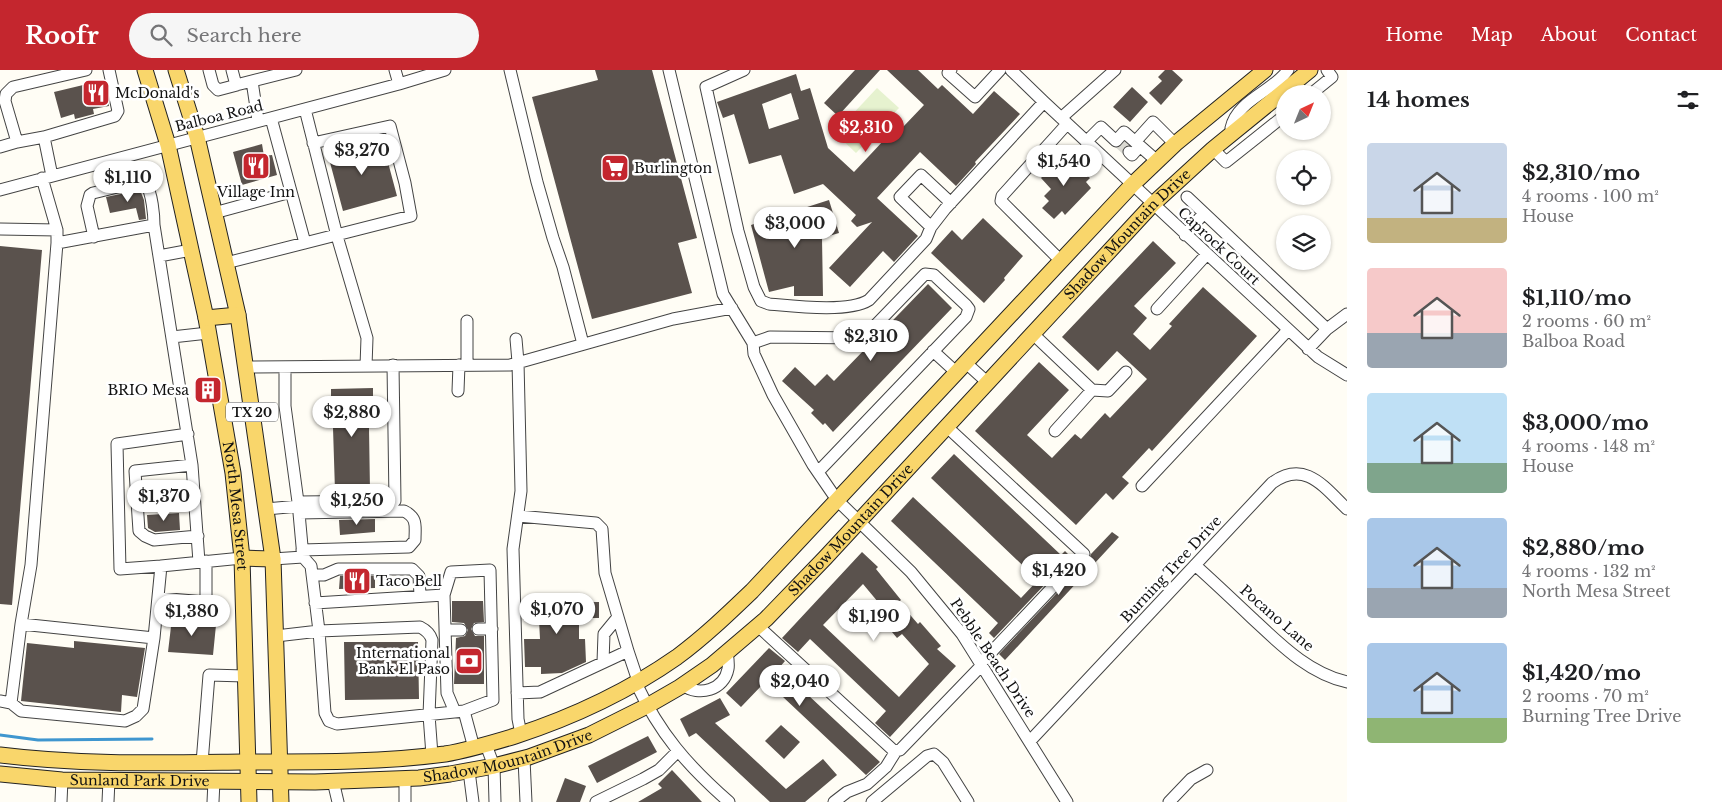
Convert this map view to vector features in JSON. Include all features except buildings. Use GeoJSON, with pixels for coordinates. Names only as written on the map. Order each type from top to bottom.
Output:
{"type":"FeatureCollection","features":[{"type":"Feature","properties":{"kind":"main road","name":"North Mesa Street"},"geometry":{"type":"LineString","coordinates":[[145,70],[168,145],[191,250],[207,325],[232,473],[242,558],[249,802]]}},
{"type":"Feature","properties":{"kind":"main road","name":"TX 20"},"geometry":{"type":"LineString","coordinates":[[176,70],[197,137],[238,315],[246,367],[273,559],[281,802]]}},
{"type":"Feature","properties":{"kind":"main road","name":"Shadow Mountain Drive"},"geometry":{"type":"LineString","coordinates":[[280,762],[402,759],[480,746],[561,720],[606,700],[677,656],[722,619],[752,591],[1132,185],[1175,144],[1265,70]]}},
{"type":"Feature","properties":{"kind":"main road","name":"Shadow Mountain Drive"},"geometry":{"type":"LineString","coordinates":[[280,781],[333,781],[450,774],[524,759],[590,735],[683,685],[758,626],[859,521],[1153,204],[1213,149],[1310,70]]}},
{"type":"Feature","properties":{"kind":"main road"},"geometry":{"type":"LineString","coordinates":[[207,325],[238,315]]}},
{"type":"Feature","properties":{"kind":"main road"},"geometry":{"type":"LineString","coordinates":[[242,558],[273,559]]}},
{"type":"Feature","properties":{"kind":"main road","name":"Sunland Park Drive"},"geometry":{"type":"LineString","coordinates":[[0,755],[63,761],[280,762]]}},
{"type":"Feature","properties":{"kind":"main road"},"geometry":{"type":"LineString","coordinates":[[62,780],[63,761]]}},
{"type":"Feature","properties":{"kind":"main road","name":"Sunland Park Drive"},"geometry":{"type":"LineString","coordinates":[[0,774],[62,780],[280,781]]}},
{"type":"Feature","properties":{"kind":"street"},"geometry":{"type":"LineString","coordinates":[[17,142],[4,101],[6,94],[13,87],[86,70]]}},
{"type":"Feature","properties":{"kind":"street"},"geometry":{"type":"LineString","coordinates":[[0,148],[115,116],[118,111],[109,70]]}},
{"type":"Feature","properties":{"kind":"street"},"geometry":{"type":"LineString","coordinates":[[209,70],[213,85],[218,90],[296,70]]}},
{"type":"Feature","properties":{"kind":"street"},"geometry":{"type":"LineString","coordinates":[[232,70],[237,85]]}},
{"type":"Feature","properties":{"kind":"street"},"geometry":{"type":"LineString","coordinates":[[395,70],[399,84]]}},
{"type":"Feature","properties":{"kind":"street","name":"Balboa Road"},"geometry":{"type":"LineString","coordinates":[[0,190],[399,84],[445,70]]}},
{"type":"Feature","properties":{"kind":"street"},"geometry":{"type":"LineString","coordinates":[[510,70],[537,182],[563,267],[583,344]]}},
{"type":"Feature","properties":{"kind":"street","name":"Pebble Beach Drive"},"geometry":{"type":"LineString","coordinates":[[669,70],[723,294],[753,343],[754,354],[773,395],[818,472],[837,500],[911,572],[962,634],[1067,802]]}},
{"type":"Feature","properties":{"kind":"street"},"geometry":{"type":"LineString","coordinates":[[744,70],[706,87],[738,230],[754,287],[761,300],[769,304],[833,307],[862,304],[882,288],[911,256],[926,239],[931,227],[951,203],[1044,102]]}},
{"type":"Feature","properties":{"kind":"street"},"geometry":{"type":"LineString","coordinates":[[951,70],[948,73],[975,97],[1000,70]]}},
{"type":"Feature","properties":{"kind":"street","name":"Caprock Court"},"geometry":{"type":"LineString","coordinates":[[1011,70],[1308,349],[1326,363],[1347,375]]}},
{"type":"Feature","properties":{"kind":"street"},"geometry":{"type":"LineString","coordinates":[[1061,261],[1001,202],[1002,196],[1064,121],[1114,70]]}},
{"type":"Feature","properties":{"kind":"street"},"geometry":{"type":"LineString","coordinates":[[1234,132],[1231,128],[1232,123],[1241,110],[1288,70]]}},
{"type":"Feature","properties":{"kind":"street"},"geometry":{"type":"LineString","coordinates":[[1322,85],[1332,77],[1327,70]]}},
{"type":"Feature","properties":{"kind":"street"},"geometry":{"type":"LineString","coordinates":[[252,81],[258,121]]}},
{"type":"Feature","properties":{"kind":"street"},"geometry":{"type":"LineString","coordinates":[[305,109],[337,236],[367,338],[366,366]]}},
{"type":"Feature","properties":{"kind":"street"},"geometry":{"type":"LineString","coordinates":[[271,118],[305,243]]}},
{"type":"Feature","properties":{"kind":"street"},"geometry":{"type":"LineString","coordinates":[[1134,147],[1153,122],[1175,144]]}},
{"type":"Feature","properties":{"kind":"street"},"geometry":{"type":"LineString","coordinates":[[1213,149],[1226,162],[1276,122]]}},
{"type":"Feature","properties":{"kind":"street"},"geometry":{"type":"LineString","coordinates":[[226,263],[411,216],[405,183],[390,126],[313,142]]}},
{"type":"Feature","properties":{"kind":"street"},"geometry":{"type":"LineString","coordinates":[[1086,142],[1101,126],[1117,142],[1124,132],[1134,147],[1157,161]]}},
{"type":"Feature","properties":{"kind":"street"},"geometry":{"type":"LineString","coordinates":[[44,137],[47,177],[57,230],[57,242],[32,565],[6,702],[21,711],[125,721],[136,716],[143,709],[154,638],[160,566]]}},
{"type":"Feature","properties":{"kind":"street"},"geometry":{"type":"LineString","coordinates":[[931,227],[900,198],[920,175],[951,203]]}},
{"type":"Feature","properties":{"kind":"street"},"geometry":{"type":"LineString","coordinates":[[94,236],[87,206],[90,195],[138,182],[148,187],[154,214],[154,226],[188,434],[206,602],[158,598]]}},
{"type":"Feature","properties":{"kind":"street"},"geometry":{"type":"LineString","coordinates":[[214,213],[291,192]]}},
{"type":"Feature","properties":{"kind":"street"},"geometry":{"type":"LineString","coordinates":[[1188,197],[1327,329]]}},
{"type":"Feature","properties":{"kind":"street"},"geometry":{"type":"LineString","coordinates":[[1185,235],[1204,213]]}},
{"type":"Feature","properties":{"kind":"street"},"geometry":{"type":"LineString","coordinates":[[57,242],[154,226]]}},
{"type":"Feature","properties":{"kind":"street"},"geometry":{"type":"LineString","coordinates":[[0,229],[57,230]]}},
{"type":"Feature","properties":{"kind":"street"},"geometry":{"type":"LineString","coordinates":[[159,256],[191,250]]}},
{"type":"Feature","properties":{"kind":"street"},"geometry":{"type":"LineString","coordinates":[[1157,308],[1207,254]]}},
{"type":"Feature","properties":{"kind":"street"},"geometry":{"type":"LineString","coordinates":[[753,343],[770,338],[859,338],[865,336],[925,274],[934,275],[969,309],[966,317],[818,472]]}},
{"type":"Feature","properties":{"kind":"street"},"geometry":{"type":"LineString","coordinates":[[246,367],[510,365],[673,319],[732,308]]}},
{"type":"Feature","properties":{"kind":"street"},"geometry":{"type":"LineString","coordinates":[[1308,349],[1327,329],[1347,314]]}},
{"type":"Feature","properties":{"kind":"street"},"geometry":{"type":"LineString","coordinates":[[458,391],[463,365],[467,321]]}},
{"type":"Feature","properties":{"kind":"street"},"geometry":{"type":"LineString","coordinates":[[172,337],[207,325]]}},
{"type":"Feature","properties":{"kind":"street"},"geometry":{"type":"LineString","coordinates":[[1142,486],[1288,330]]}},
{"type":"Feature","properties":{"kind":"street"},"geometry":{"type":"LineString","coordinates":[[1033,334],[1092,390],[1108,391],[1126,372]]}},
{"type":"Feature","properties":{"kind":"street"},"geometry":{"type":"LineString","coordinates":[[516,339],[521,491],[513,548],[518,719],[521,734]]}},
{"type":"Feature","properties":{"kind":"street"},"geometry":{"type":"LineString","coordinates":[[933,351],[988,382]]}},
{"type":"Feature","properties":{"kind":"street"},"geometry":{"type":"LineString","coordinates":[[266,509],[395,501],[393,365]]}},
{"type":"Feature","properties":{"kind":"street"},"geometry":{"type":"LineString","coordinates":[[285,367],[285,406],[299,507],[303,553],[311,566],[320,631],[325,713],[329,720],[336,724],[459,712],[493,700],[490,570],[451,572],[444,595],[447,693],[459,712],[480,746],[494,766],[495,802]]}},
{"type":"Feature","properties":{"kind":"street"},"geometry":{"type":"LineString","coordinates":[[1055,431],[1092,390]]}},
{"type":"Feature","properties":{"kind":"street"},"geometry":{"type":"LineString","coordinates":[[834,802],[847,792],[866,784],[886,767],[896,751],[907,743],[1084,554],[946,426]]}},
{"type":"Feature","properties":{"kind":"street"},"geometry":{"type":"LineString","coordinates":[[188,434],[117,444],[120,569],[242,558]]}},
{"type":"Feature","properties":{"kind":"street"},"geometry":{"type":"LineString","coordinates":[[192,465],[134,471],[139,531],[154,540],[198,536]]}},
{"type":"Feature","properties":{"kind":"street","name":"Burning Tree Drive"},"geometry":{"type":"LineString","coordinates":[[1030,742],[1195,564],[1272,483],[1280,477],[1296,473],[1309,476],[1347,509]]}},
{"type":"Feature","properties":{"kind":"street"},"geometry":{"type":"LineString","coordinates":[[273,559],[303,553],[409,546],[416,540],[415,519],[404,511],[299,507]]}},
{"type":"Feature","properties":{"kind":"street"},"geometry":{"type":"LineString","coordinates":[[518,516],[596,523],[600,526],[603,533],[605,573],[637,682],[647,706],[662,731],[692,768],[729,802]]}},
{"type":"Feature","properties":{"kind":"street","name":"Pocano Lane"},"geometry":{"type":"LineString","coordinates":[[1195,564],[1290,653],[1314,669],[1347,682]]}},
{"type":"Feature","properties":{"kind":"street"},"geometry":{"type":"LineString","coordinates":[[312,575],[324,575],[338,569],[412,568],[419,576],[420,596]]}},
{"type":"Feature","properties":{"kind":"street"},"geometry":{"type":"LineString","coordinates":[[315,603],[444,595]]}},
{"type":"Feature","properties":{"kind":"street"},"geometry":{"type":"LineString","coordinates":[[603,662],[604,634],[618,618]]}},
{"type":"Feature","properties":{"kind":"street"},"geometry":{"type":"LineString","coordinates":[[20,624],[154,638]]}},
{"type":"Feature","properties":{"kind":"street"},"geometry":{"type":"LineString","coordinates":[[758,626],[892,750],[896,751]]}},
{"type":"Feature","properties":{"kind":"street"},"geometry":{"type":"LineString","coordinates":[[276,636],[320,631],[420,627],[430,635],[432,640],[429,715],[432,755]]}},
{"type":"Feature","properties":{"kind":"street"},"geometry":{"type":"LineString","coordinates":[[478,629],[492,629]]}},
{"type":"Feature","properties":{"kind":"street"},"geometry":{"type":"LineString","coordinates":[[445,630],[461,630]]}},
{"type":"Feature","properties":{"kind":"street"},"geometry":{"type":"LineString","coordinates":[[517,694],[540,692],[628,651]]}},
{"type":"Feature","properties":{"kind":"street"},"geometry":{"type":"LineString","coordinates":[[683,685],[697,692],[714,689],[723,680],[728,671],[727,652]]}},
{"type":"Feature","properties":{"kind":"street"},"geometry":{"type":"LineString","coordinates":[[202,763],[209,675],[245,676]]}},
{"type":"Feature","properties":{"kind":"street"},"geometry":{"type":"LineString","coordinates":[[596,802],[659,770],[678,751]]}},
{"type":"Feature","properties":{"kind":"street"},"geometry":{"type":"LineString","coordinates":[[872,802],[927,756],[934,754],[943,762],[968,802]]}},
{"type":"Feature","properties":{"kind":"street"},"geometry":{"type":"LineString","coordinates":[[524,759],[526,802]]}},
{"type":"Feature","properties":{"kind":"street"},"geometry":{"type":"LineString","coordinates":[[1169,802],[1191,779],[1207,770]]}},
{"type":"Feature","properties":{"kind":"street"},"geometry":{"type":"LineString","coordinates":[[469,771],[472,802]]}},
{"type":"Feature","properties":{"kind":"street"},"geometry":{"type":"LineString","coordinates":[[405,778],[405,802]]}},
{"type":"Feature","properties":{"kind":"street"},"geometry":{"type":"LineString","coordinates":[[61,802],[62,780]]}},
{"type":"Feature","properties":{"kind":"street"},"geometry":{"type":"LineString","coordinates":[[108,802],[109,780]]}},
{"type":"Feature","properties":{"kind":"street"},"geometry":{"type":"LineString","coordinates":[[213,802],[214,781]]}},
{"type":"Feature","properties":{"kind":"street"},"geometry":{"type":"LineString","coordinates":[[333,781],[338,802]]}},
{"type":"Feature","properties":{"kind":"green space"},"geometry":{"type":"Polygon","coordinates":[[[877,88],[899,108],[856,153],[835,133],[877,88]]]}},
{"type":"Feature","properties":{"kind":"waterway"},"geometry":{"type":"LineString","coordinates":[[0,735],[38,740],[152,739]]}},
{"type":"Feature","properties":{"kind":"tunnel"},"geometry":{"type":"LineString","coordinates":[[1119,143],[1129,152]]}},
{"type":"Feature","properties":{"kind":"place","name":"McDonald's"},"geometry":{"type":"Point","coordinates":[96,93]}},
{"type":"Feature","properties":{"kind":"place","name":"Village Inn"},"geometry":{"type":"Point","coordinates":[256,166]}},
{"type":"Feature","properties":{"kind":"place","name":"Burlington"},"geometry":{"type":"Point","coordinates":[615,168]}},
{"type":"Feature","properties":{"kind":"place","name":"BRIO Mesa"},"geometry":{"type":"Point","coordinates":[208,390]}},
{"type":"Feature","properties":{"kind":"place","name":"Taco Bell"},"geometry":{"type":"Point","coordinates":[357,581]}},
{"type":"Feature","properties":{"kind":"place","name":"International Bank El Paso"},"geometry":{"type":"Point","coordinates":[469,661]}}]}
